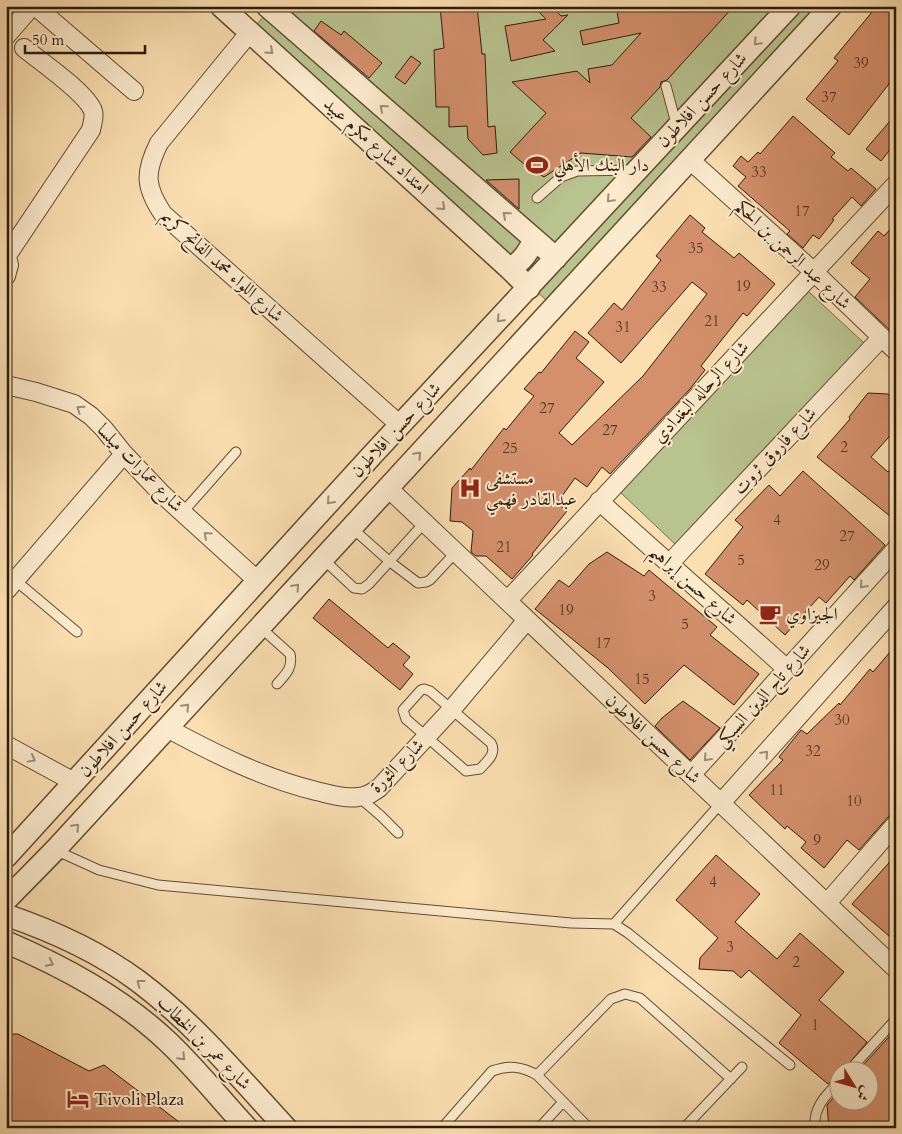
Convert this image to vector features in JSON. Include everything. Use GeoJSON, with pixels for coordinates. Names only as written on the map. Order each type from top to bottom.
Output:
{"type":"FeatureCollection","features":[{"type":"Feature","properties":{"kind":"street"},"geometry":{"type":"LineString","coordinates":[[6,36],[33,6],[134,91]]}},
{"type":"Feature","properties":{"kind":"street","name":"امتداد شارع مكرم عبيد"},"geometry":{"type":"LineString","coordinates":[[221,6],[510,268],[529,288]]}},
{"type":"Feature","properties":{"kind":"street","name":"امتداد شارع مكرم عبيد"},"geometry":{"type":"LineString","coordinates":[[267,6],[286,14],[556,258]]}},
{"type":"Feature","properties":{"kind":"street","name":"شارع حسن افلاطون"},"geometry":{"type":"LineString","coordinates":[[8,854],[374,453],[790,6]]}},
{"type":"Feature","properties":{"kind":"street","name":"شارع حسن افلاطون"},"geometry":{"type":"LineString","coordinates":[[6,900],[55,850],[831,6]]}},
{"type":"Feature","properties":{"kind":"street","name":"شارع اللواء محمد الفاتح كريم"},"geometry":{"type":"LineString","coordinates":[[250,32],[159,143],[150,160],[148,180],[152,198],[163,214],[400,425]]}},
{"type":"Feature","properties":{"kind":"street"},"geometry":{"type":"LineString","coordinates":[[6,276],[9,265],[7,254],[91,130],[94,119],[93,110],[84,98],[24,48]]}},
{"type":"Feature","properties":{"kind":"street","name":"شارع عبد الرحمن بن الحكم"},"geometry":{"type":"LineString","coordinates":[[690,160],[814,272],[896,351]]}},
{"type":"Feature","properties":{"kind":"street","name":"شارع الرحاله البغدادي"},"geometry":{"type":"LineString","coordinates":[[507,601],[896,184]]}},
{"type":"Feature","properties":{"kind":"street"},"geometry":{"type":"LineString","coordinates":[[510,268],[521,262],[529,252],[534,240]]}},
{"type":"Feature","properties":{"kind":"street","name":"شارع فاروق ثروت"},"geometry":{"type":"LineString","coordinates":[[669,564],[881,338]]}},
{"type":"Feature","properties":{"kind":"street","name":"شارع عمارات ميلسا"},"geometry":{"type":"LineString","coordinates":[[6,385],[74,404],[98,423],[124,454],[182,512],[252,587]]}},
{"type":"Feature","properties":{"kind":"street"},"geometry":{"type":"LineString","coordinates":[[374,453],[387,489]]}},
{"type":"Feature","properties":{"kind":"street"},"geometry":{"type":"LineString","coordinates":[[11,586],[124,454]]}},
{"type":"Feature","properties":{"kind":"street"},"geometry":{"type":"LineString","coordinates":[[349,481],[387,489]]}},
{"type":"Feature","properties":{"kind":"street","name":"شارع حسن افلاطون"},"geometry":{"type":"LineString","coordinates":[[387,489],[456,552],[896,969]]}},
{"type":"Feature","properties":{"kind":"street","name":"شارع حسن إبراهيم"},"geometry":{"type":"LineString","coordinates":[[599,501],[787,669]]}},
{"type":"Feature","properties":{"kind":"street","name":"شارع تاج الدين السبكي"},"geometry":{"type":"LineString","coordinates":[[692,775],[896,549]]}},
{"type":"Feature","properties":{"kind":"street"},"geometry":{"type":"LineString","coordinates":[[252,587],[265,622]]}},
{"type":"Feature","properties":{"kind":"street"},"geometry":{"type":"LineString","coordinates":[[721,803],[896,607]]}},
{"type":"Feature","properties":{"kind":"street","name":"شارع الثورة"},"geometry":{"type":"LineString","coordinates":[[167,728],[214,754],[269,777],[335,796],[360,797],[368,795],[379,788],[452,709],[527,620]]}},
{"type":"Feature","properties":{"kind":"street"},"geometry":{"type":"LineString","coordinates":[[6,745],[74,782]]}},
{"type":"Feature","properties":{"kind":"street"},"geometry":{"type":"LineString","coordinates":[[827,903],[896,824]]}},
{"type":"Feature","properties":{"kind":"street","name":"شارع عمر بن الخطاب"},"geometry":{"type":"LineString","coordinates":[[6,915],[70,941],[104,959],[137,980],[198,1032],[286,1128]]}},
{"type":"Feature","properties":{"kind":"street","name":"شارع عمر بن الخطاب"},"geometry":{"type":"LineString","coordinates":[[6,942],[89,983],[142,1020],[166,1041],[247,1128]]}},
{"type":"Feature","properties":{"kind":"lane"},"geometry":{"type":"LineString","coordinates":[[666,86],[677,127]]}},
{"type":"Feature","properties":{"kind":"lane"},"geometry":{"type":"LineString","coordinates":[[537,198],[561,177],[577,171],[638,170]]}},
{"type":"Feature","properties":{"kind":"lane"},"geometry":{"type":"LineString","coordinates":[[182,512],[236,452]]}},
{"type":"Feature","properties":{"kind":"lane"},"geometry":{"type":"LineString","coordinates":[[323,558],[351,585],[357,589],[365,588],[424,522]]}},
{"type":"Feature","properties":{"kind":"lane"},"geometry":{"type":"LineString","coordinates":[[352,528],[414,581],[422,583],[430,580],[456,552]]}},
{"type":"Feature","properties":{"kind":"lane"},"geometry":{"type":"LineString","coordinates":[[11,586],[77,632]]}},
{"type":"Feature","properties":{"kind":"lane"},"geometry":{"type":"LineString","coordinates":[[265,622],[290,654],[289,671],[277,684]]}},
{"type":"Feature","properties":{"kind":"lane"},"geometry":{"type":"LineString","coordinates":[[421,690],[430,691],[452,709],[493,746],[492,754],[480,770],[466,772],[406,719],[403,713],[421,690]]}},
{"type":"Feature","properties":{"kind":"lane"},"geometry":{"type":"LineString","coordinates":[[360,797],[398,833]]}},
{"type":"Feature","properties":{"kind":"lane"},"geometry":{"type":"LineString","coordinates":[[614,924],[721,803]]}},
{"type":"Feature","properties":{"kind":"lane"},"geometry":{"type":"LineString","coordinates":[[55,850],[99,870],[158,885],[570,923],[614,924],[628,933],[790,1065]]}},
{"type":"Feature","properties":{"kind":"lane"},"geometry":{"type":"LineString","coordinates":[[537,1075],[611,999],[625,994],[640,998],[731,1079]]}},
{"type":"Feature","properties":{"kind":"lane"},"geometry":{"type":"LineString","coordinates":[[857,1062],[896,1018]]}},
{"type":"Feature","properties":{"kind":"lane"},"geometry":{"type":"LineString","coordinates":[[442,1128],[492,1071],[503,1067],[515,1066],[527,1069],[537,1075],[589,1128]]}},
{"type":"Feature","properties":{"kind":"lane"},"geometry":{"type":"LineString","coordinates":[[684,1128],[742,1067]]}},
{"type":"Feature","properties":{"kind":"lane"},"geometry":{"type":"LineString","coordinates":[[815,1128],[814,1118],[817,1109],[830,1092]]}},
{"type":"Feature","properties":{"kind":"lane"},"geometry":{"type":"LineString","coordinates":[[539,1128],[563,1102]]}},
{"type":"Feature","properties":{"kind":"green space","name":"دار البنك الأهلي"},"geometry":{"type":"Polygon","coordinates":[[[272,6],[819,6],[547,301],[254,28],[272,6]]]}},
{"type":"Feature","properties":{"kind":"green space"},"geometry":{"type":"Polygon","coordinates":[[[808,291],[864,343],[676,545],[620,492],[808,291]]]}},
{"type":"Feature","properties":{"kind":"building"},"geometry":{"type":"Polygon","coordinates":[[[440,6],[477,6],[482,54],[485,54],[488,127],[495,126],[497,153],[483,155],[468,139],[467,126],[449,127],[449,107],[436,107],[434,50],[444,48],[440,6]]]}},
{"type":"Feature","properties":{"kind":"building"},"geometry":{"type":"Polygon","coordinates":[[[533,6],[551,6],[561,16],[568,15],[543,40],[555,51],[511,61],[505,26],[546,19],[533,6]]]}},
{"type":"Feature","properties":{"kind":"building"},"geometry":{"type":"Polygon","coordinates":[[[616,6],[734,6],[667,80],[661,82],[660,87],[631,118],[651,137],[632,157],[581,153],[544,177],[525,165],[510,152],[546,113],[512,82],[577,71],[590,83],[588,69],[612,65],[641,33],[583,45],[580,31],[619,23],[616,6]]]}},
{"type":"Feature","properties":{"kind":"building"},"geometry":{"type":"Polygon","coordinates":[[[877,6],[896,6],[896,75],[849,135],[806,99],[838,61],[834,58],[877,6]]]}},
{"type":"Feature","properties":{"kind":"building"},"geometry":{"type":"Polygon","coordinates":[[[321,21],[341,35],[344,31],[382,63],[369,78],[314,31],[321,21]]]}},
{"type":"Feature","properties":{"kind":"building"},"geometry":{"type":"Polygon","coordinates":[[[411,56],[421,63],[405,84],[395,77],[411,56]]]}},
{"type":"Feature","properties":{"kind":"building"},"geometry":{"type":"Polygon","coordinates":[[[896,114],[896,142],[881,161],[866,149],[896,114]]]}},
{"type":"Feature","properties":{"kind":"building"},"geometry":{"type":"Polygon","coordinates":[[[793,116],[835,153],[831,157],[848,171],[851,168],[876,189],[861,206],[852,197],[832,219],[834,220],[819,239],[813,235],[803,248],[787,234],[790,231],[738,186],[746,177],[733,166],[741,156],[748,162],[758,152],[760,154],[793,116]]]}},
{"type":"Feature","properties":{"kind":"building"},"geometry":{"type":"Polygon","coordinates":[[[519,179],[519,209],[486,180],[519,179]]]}},
{"type":"Feature","properties":{"kind":"building"},"geometry":{"type":"Polygon","coordinates":[[[690,215],[705,228],[702,232],[734,258],[739,253],[775,284],[747,316],[743,313],[701,366],[705,370],[690,389],[610,474],[602,467],[587,487],[575,478],[557,503],[567,511],[512,579],[486,556],[476,556],[471,552],[473,531],[462,522],[450,521],[452,488],[470,468],[471,470],[504,428],[506,430],[534,396],[524,389],[539,372],[541,373],[575,331],[589,342],[576,358],[604,382],[559,433],[572,445],[643,376],[707,294],[692,282],[621,363],[588,333],[614,303],[622,310],[661,260],[656,256],[690,215]]]}},
{"type":"Feature","properties":{"kind":"building"},"geometry":{"type":"Polygon","coordinates":[[[896,223],[896,336],[855,297],[870,279],[851,263],[878,231],[884,236],[896,223]]]}},
{"type":"Feature","properties":{"kind":"building"},"geometry":{"type":"Polygon","coordinates":[[[868,393],[888,394],[896,401],[896,429],[871,457],[888,472],[896,466],[896,521],[817,457],[850,419],[849,417],[868,393]]]}},
{"type":"Feature","properties":{"kind":"building"},"geometry":{"type":"Polygon","coordinates":[[[803,471],[885,545],[854,580],[850,576],[826,603],[819,597],[785,635],[747,600],[743,605],[705,574],[743,527],[735,520],[769,485],[780,496],[803,471]]]}},
{"type":"Feature","properties":{"kind":"building"},"geometry":{"type":"Polygon","coordinates":[[[607,552],[644,576],[649,570],[717,627],[710,635],[759,674],[734,705],[684,665],[645,704],[608,668],[535,609],[559,580],[569,587],[589,564],[607,552]]]}},
{"type":"Feature","properties":{"kind":"building"},"geometry":{"type":"Polygon","coordinates":[[[329,599],[388,648],[393,643],[410,657],[403,665],[413,674],[400,690],[313,618],[329,599]]]}},
{"type":"Feature","properties":{"kind":"building"},"geometry":{"type":"Polygon","coordinates":[[[896,645],[896,811],[888,817],[859,850],[847,840],[824,868],[801,848],[806,842],[787,826],[785,829],[749,795],[783,760],[779,757],[801,730],[807,734],[839,703],[840,705],[870,669],[873,672],[896,645]]]}},
{"type":"Feature","properties":{"kind":"building"},"geometry":{"type":"Polygon","coordinates":[[[683,701],[720,728],[690,760],[655,726],[683,701]]]}},
{"type":"Feature","properties":{"kind":"building"},"geometry":{"type":"Polygon","coordinates":[[[716,855],[760,894],[735,922],[777,959],[800,933],[844,972],[819,1000],[867,1042],[850,1062],[830,1062],[830,1082],[828,1084],[779,1043],[801,1015],[749,970],[741,978],[733,971],[699,969],[700,958],[718,938],[676,900],[716,855]]]}},
{"type":"Feature","properties":{"kind":"building"},"geometry":{"type":"Polygon","coordinates":[[[896,855],[896,942],[852,904],[896,855]]]}},
{"type":"Feature","properties":{"kind":"building"},"geometry":{"type":"Polygon","coordinates":[[[896,1029],[896,1128],[829,1128],[827,1105],[830,1102],[830,1112],[880,1112],[880,1062],[866,1062],[896,1029]]]}},
{"type":"Feature","properties":{"kind":"building","name":"Tivoli Plaza"},"geometry":{"type":"Polygon","coordinates":[[[6,1034],[18,1034],[89,1071],[104,1065],[187,1128],[6,1128],[6,1034]]]}},
{"type":"Feature","properties":{"kind":"place","name":"دار البنك الأهلي"},"geometry":{"type":"Point","coordinates":[537,165]}},
{"type":"Feature","properties":{"kind":"place","name":"مستشفى عبدالقادر فهمي"},"geometry":{"type":"Point","coordinates":[470,488]}},
{"type":"Feature","properties":{"kind":"place","name":"الجيزاوي"},"geometry":{"type":"Point","coordinates":[770,614]}},
{"type":"Feature","properties":{"kind":"place","name":"Tivoli Plaza"},"geometry":{"type":"Point","coordinates":[78,1099]}}]}
